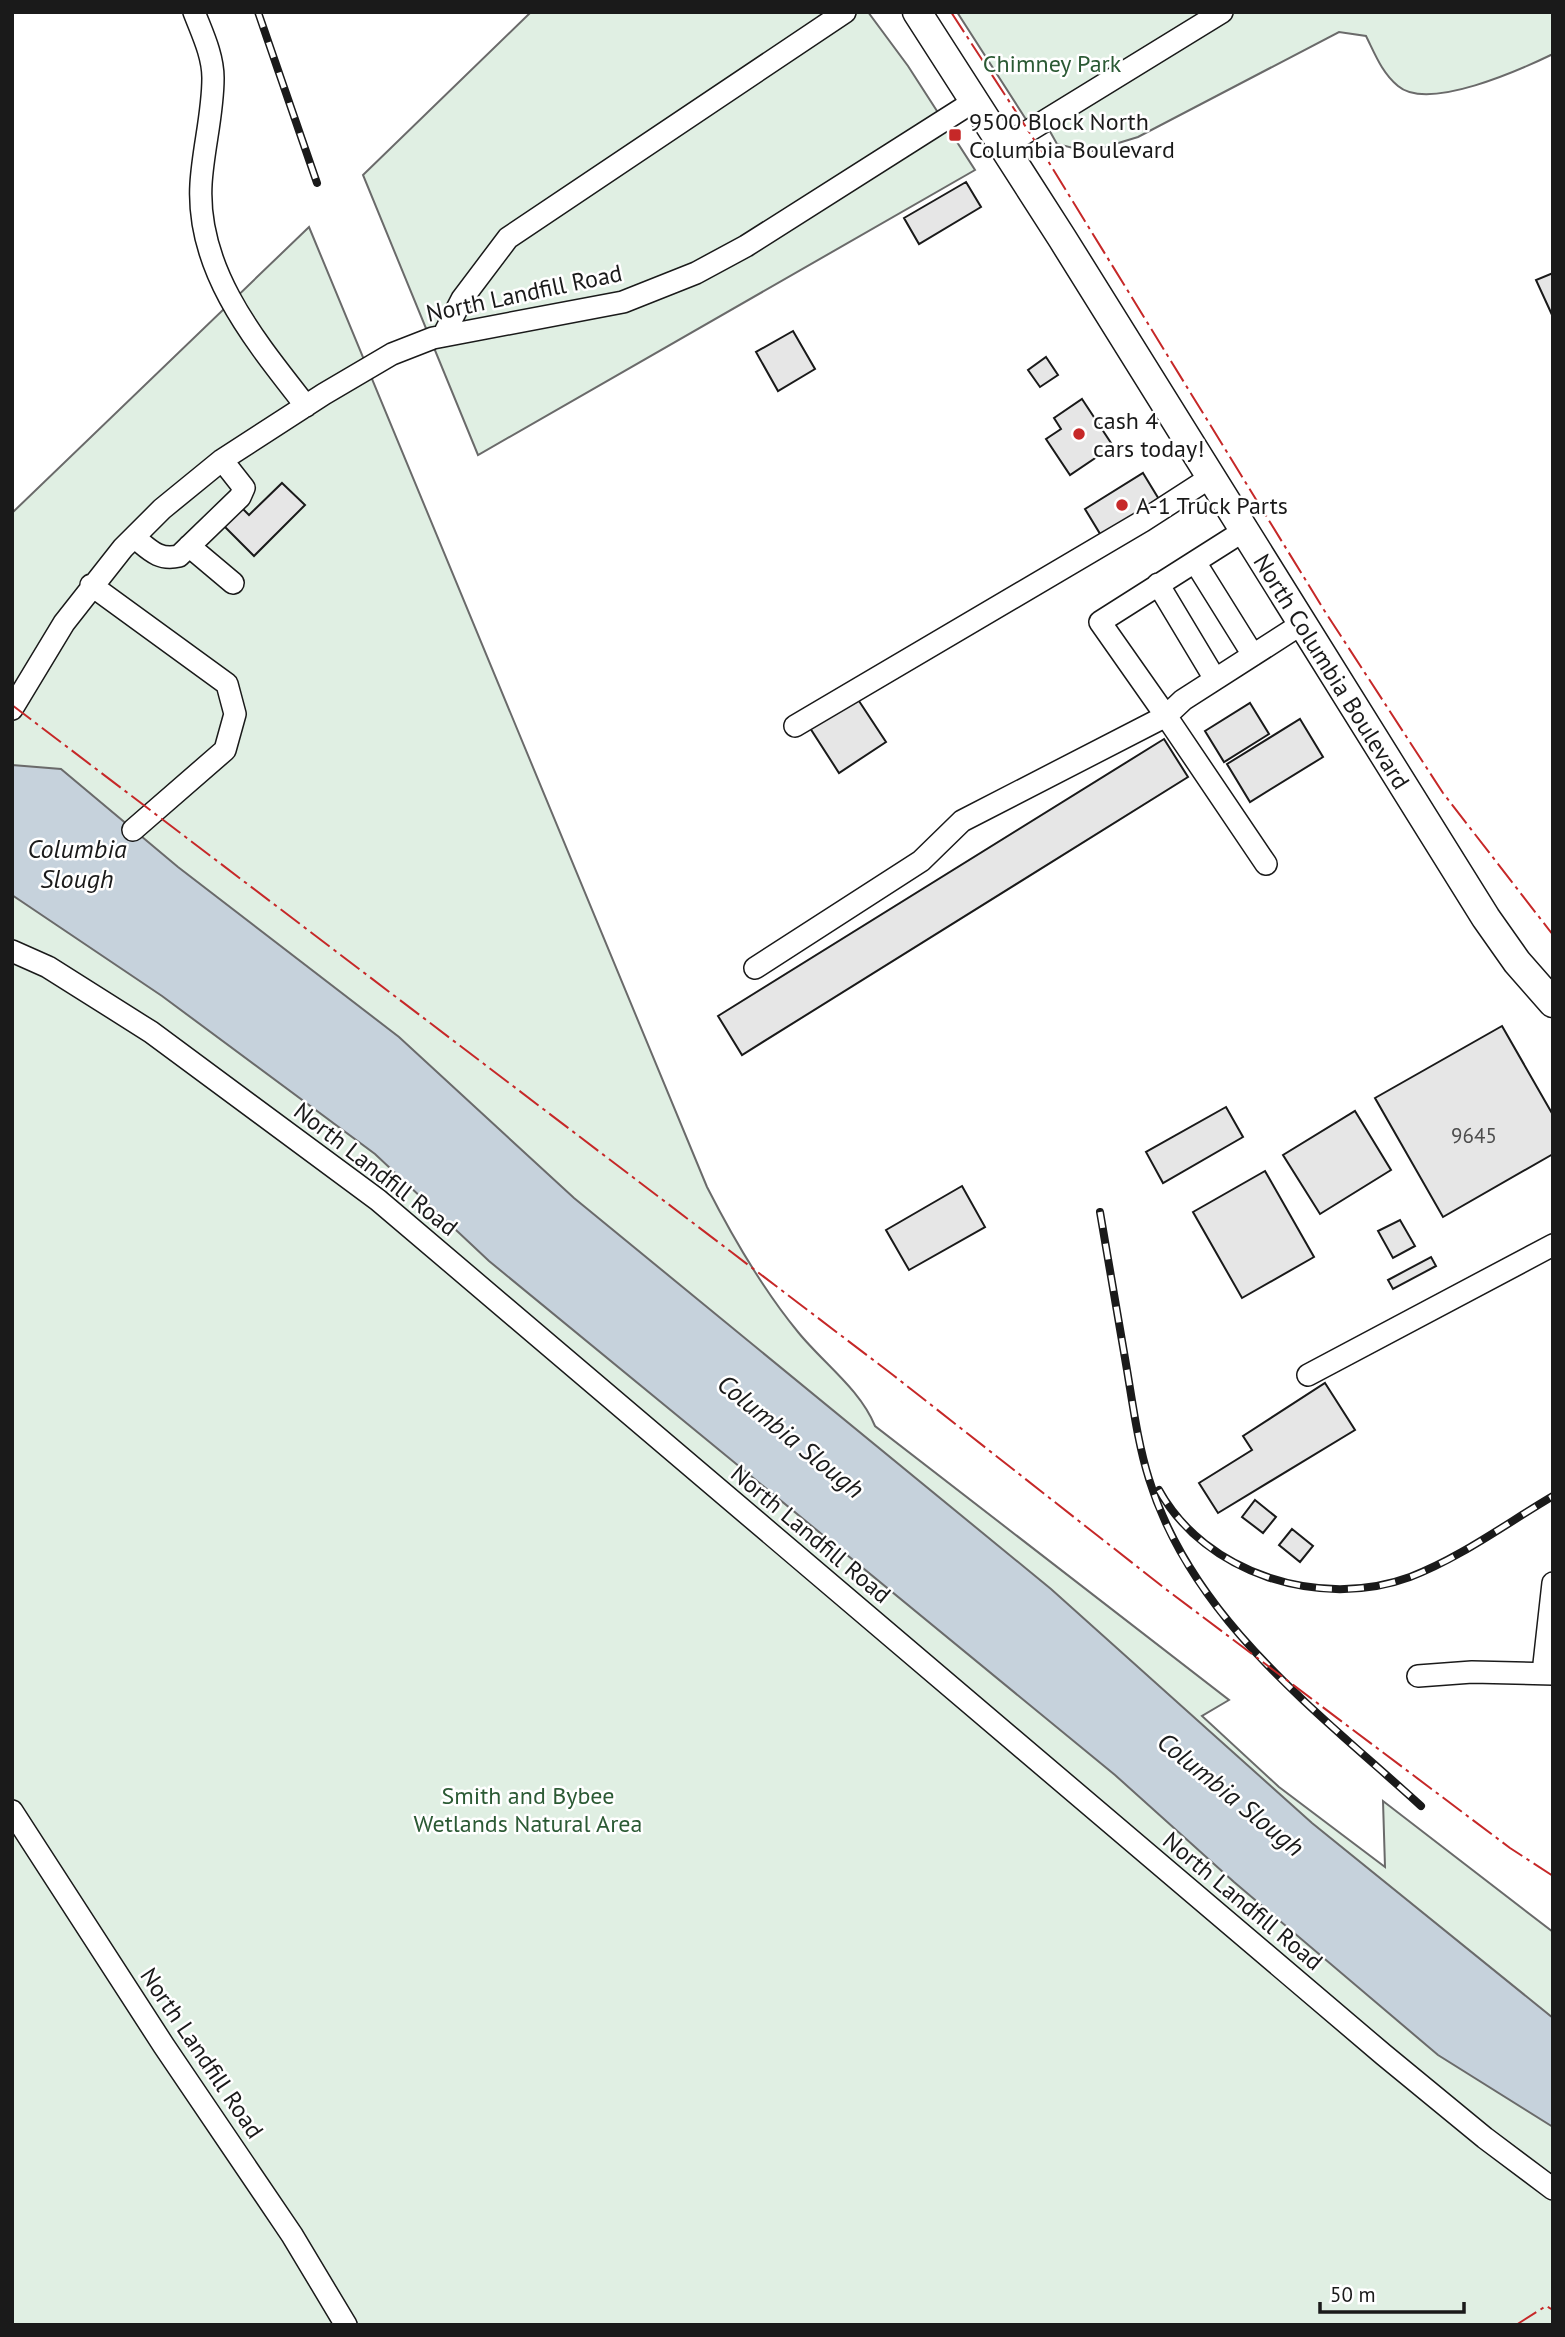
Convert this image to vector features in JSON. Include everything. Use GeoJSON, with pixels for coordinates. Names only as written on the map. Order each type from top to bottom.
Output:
{"type":"FeatureCollection","features":[{"type":"Feature","properties":{"kind":"main road","name":"North Columbia Boulevard"},"geometry":{"type":"LineString","coordinates":[[917,12],[1212,477],[1486,918],[1517,962],[1553,1003]]}},
{"type":"Feature","properties":{"kind":"street"},"geometry":{"type":"LineString","coordinates":[[194,12],[209,51],[213,77],[201,185],[204,233],[221,280],[249,332],[306,405]]}},
{"type":"Feature","properties":{"kind":"street"},"geometry":{"type":"LineString","coordinates":[[443,336],[462,299],[508,238],[845,12]]}},
{"type":"Feature","properties":{"kind":"street"},"geometry":{"type":"LineString","coordinates":[[1004,146],[1222,12]]}},
{"type":"Feature","properties":{"kind":"street","name":"North Landfill Road"},"geometry":{"type":"LineString","coordinates":[[12,709],[91,585],[134,537],[222,460],[306,405],[392,354],[443,336],[623,302],[696,273],[747,246],[975,100]]}},
{"type":"Feature","properties":{"kind":"street"},"geometry":{"type":"LineString","coordinates":[[134,537],[158,556],[167,559],[179,556],[240,497],[244,488],[222,460]]}},
{"type":"Feature","properties":{"kind":"street"},"geometry":{"type":"LineString","coordinates":[[795,726],[1212,477]]}},
{"type":"Feature","properties":{"kind":"street"},"geometry":{"type":"LineString","coordinates":[[1245,530],[1124,604],[1100,622],[1266,864]]}},
{"type":"Feature","properties":{"kind":"street"},"geometry":{"type":"LineString","coordinates":[[189,546],[233,583]]}},
{"type":"Feature","properties":{"kind":"street"},"geometry":{"type":"LineString","coordinates":[[1195,562],[1253,655]]}},
{"type":"Feature","properties":{"kind":"street"},"geometry":{"type":"LineString","coordinates":[[1158,584],[1215,679]]}},
{"type":"Feature","properties":{"kind":"street"},"geometry":{"type":"LineString","coordinates":[[91,585],[227,684],[235,714],[225,750],[133,830]]}},
{"type":"Feature","properties":{"kind":"street"},"geometry":{"type":"LineString","coordinates":[[755,968],[921,861],[962,821],[1167,716],[1183,700],[1303,623]]}},
{"type":"Feature","properties":{"kind":"street","name":"North Landfill Road"},"geometry":{"type":"LineString","coordinates":[[12,951],[48,967],[151,1032],[378,1200],[1384,2055],[1485,2138],[1553,2189]]}},
{"type":"Feature","properties":{"kind":"street"},"geometry":{"type":"LineString","coordinates":[[1307,1375],[1553,1245]]}},
{"type":"Feature","properties":{"kind":"street"},"geometry":{"type":"LineString","coordinates":[[1418,1676],[1472,1672],[1548,1674],[1553,1583]]}},
{"type":"Feature","properties":{"kind":"street","name":"North Landfill Road"},"geometry":{"type":"LineString","coordinates":[[12,1811],[164,2046],[292,2235],[346,2325]]}},
{"type":"Feature","properties":{"kind":"green space"},"geometry":{"type":"Polygon","coordinates":[[[531,12],[868,12],[908,66],[975,170],[478,455],[363,175],[531,12]]]}},
{"type":"Feature","properties":{"kind":"green space","name":"Chimney Park"},"geometry":{"type":"Polygon","coordinates":[[[957,12],[1553,12],[1553,54],[1475,85],[1431,94],[1412,93],[1398,86],[1388,75],[1366,36],[1339,32],[1138,137],[1089,152],[1057,144],[1048,128],[1036,135],[957,12]]]}},
{"type":"Feature","properties":{"kind":"green space","name":"Smith and Bybee Wetlands Natural Area"},"geometry":{"type":"Polygon","coordinates":[[[309,227],[707,1187],[737,1243],[772,1298],[808,1343],[851,1388],[875,1426],[1229,1700],[1202,1716],[1279,1787],[1385,1867],[1383,1801],[1553,1932],[1553,2325],[12,2325],[12,513],[309,227]]]}},
{"type":"Feature","properties":{"kind":"water","name":"Columbia Slough"},"geometry":{"type":"Polygon","coordinates":[[[12,765],[61,769],[178,867],[399,1037],[574,1198],[1051,1589],[1312,1823],[1553,2018],[1553,2127],[1438,2055],[1234,1882],[1115,1775],[489,1261],[375,1154],[162,996],[12,895],[12,765]]]}},
{"type":"Feature","properties":{"kind":"building"},"geometry":{"type":"Polygon","coordinates":[[[966,182],[981,207],[919,244],[904,218],[966,182]]]}},
{"type":"Feature","properties":{"kind":"building"},"geometry":{"type":"Polygon","coordinates":[[[1553,273],[1553,317],[1536,280],[1553,273]]]}},
{"type":"Feature","properties":{"kind":"building"},"geometry":{"type":"Polygon","coordinates":[[[793,331],[815,369],[778,391],[756,352],[793,331]]]}},
{"type":"Feature","properties":{"kind":"building"},"geometry":{"type":"Polygon","coordinates":[[[1046,357],[1058,375],[1040,387],[1028,370],[1046,357]]]}},
{"type":"Feature","properties":{"kind":"building","name":"cash 4 cars today!"},"geometry":{"type":"Polygon","coordinates":[[[1082,399],[1113,446],[1070,475],[1046,439],[1061,429],[1054,418],[1082,399]]]}},
{"type":"Feature","properties":{"kind":"building","name":"A-1 Truck Parts"},"geometry":{"type":"Polygon","coordinates":[[[1143,473],[1160,501],[1102,537],[1085,509],[1143,473]]]}},
{"type":"Feature","properties":{"kind":"building"},"geometry":{"type":"Polygon","coordinates":[[[282,483],[305,505],[254,556],[220,522],[238,504],[249,515],[282,483]]]}},
{"type":"Feature","properties":{"kind":"building"},"geometry":{"type":"Polygon","coordinates":[[[857,698],[886,742],[839,773],[810,728],[857,698]]]}},
{"type":"Feature","properties":{"kind":"building"},"geometry":{"type":"Polygon","coordinates":[[[1250,703],[1269,734],[1224,762],[1205,731],[1250,703]]]}},
{"type":"Feature","properties":{"kind":"building"},"geometry":{"type":"Polygon","coordinates":[[[1300,719],[1323,757],[1250,802],[1227,764],[1300,719]]]}},
{"type":"Feature","properties":{"kind":"building"},"geometry":{"type":"Polygon","coordinates":[[[1164,739],[1188,777],[742,1055],[718,1016],[1164,739]]]}},
{"type":"Feature","properties":{"kind":"building"},"geometry":{"type":"Polygon","coordinates":[[[1502,1026],[1553,1115],[1553,1154],[1443,1217],[1375,1098],[1502,1026]]]}},
{"type":"Feature","properties":{"kind":"building"},"geometry":{"type":"Polygon","coordinates":[[[1226,1107],[1243,1137],[1163,1183],[1146,1152],[1226,1107]]]}},
{"type":"Feature","properties":{"kind":"building"},"geometry":{"type":"Polygon","coordinates":[[[1355,1111],[1391,1170],[1320,1214],[1283,1155],[1355,1111]]]}},
{"type":"Feature","properties":{"kind":"building"},"geometry":{"type":"Polygon","coordinates":[[[1265,1171],[1314,1257],[1242,1298],[1193,1212],[1265,1171]]]}},
{"type":"Feature","properties":{"kind":"building"},"geometry":{"type":"Polygon","coordinates":[[[962,1186],[985,1227],[909,1270],[886,1230],[962,1186]]]}},
{"type":"Feature","properties":{"kind":"building"},"geometry":{"type":"Polygon","coordinates":[[[1400,1220],[1415,1246],[1393,1258],[1378,1231],[1400,1220]]]}},
{"type":"Feature","properties":{"kind":"building"},"geometry":{"type":"Polygon","coordinates":[[[1431,1257],[1436,1266],[1393,1289],[1388,1280],[1431,1257]]]}},
{"type":"Feature","properties":{"kind":"building"},"geometry":{"type":"Polygon","coordinates":[[[1325,1383],[1355,1430],[1218,1513],[1199,1483],[1252,1450],[1243,1436],[1325,1383]]]}},
{"type":"Feature","properties":{"kind":"building"},"geometry":{"type":"Polygon","coordinates":[[[1255,1500],[1276,1517],[1263,1533],[1242,1517],[1255,1500]]]}},
{"type":"Feature","properties":{"kind":"building"},"geometry":{"type":"Polygon","coordinates":[[[1292,1529],[1313,1546],[1300,1562],[1279,1545],[1292,1529]]]}},
{"type":"Feature","properties":{"kind":"railway"},"geometry":{"type":"LineString","coordinates":[[258,12],[317,183]]}},
{"type":"Feature","properties":{"kind":"railway"},"geometry":{"type":"LineString","coordinates":[[1100,1212],[1139,1439],[1149,1479],[1169,1529],[1195,1576],[1227,1619],[1262,1659],[1341,1735],[1421,1806]]}},
{"type":"Feature","properties":{"kind":"railway"},"geometry":{"type":"LineString","coordinates":[[1159,1490],[1179,1519],[1205,1544],[1235,1563],[1268,1577],[1304,1586],[1340,1589],[1376,1586],[1429,1569],[1553,1496]]}},
{"type":"Feature","properties":{"kind":"power"},"geometry":{"type":"LineString","coordinates":[[951,12],[1048,161],[1324,610],[1443,793],[1553,935]]}},
{"type":"Feature","properties":{"kind":"power"},"geometry":{"type":"LineString","coordinates":[[12,705],[893,1375],[1163,1587],[1510,1848],[1553,1876]]}},
{"type":"Feature","properties":{"kind":"power"},"geometry":{"type":"LineString","coordinates":[[1516,2325],[1546,2306],[1553,2310]]}},
{"type":"Feature","properties":{"kind":"place","name":"9500 Block North Columbia Boulevard"},"geometry":{"type":"Point","coordinates":[955,135]}},
{"type":"Feature","properties":{"kind":"place","name":"cash 4 cars today!"},"geometry":{"type":"Point","coordinates":[1079,434]}},
{"type":"Feature","properties":{"kind":"place","name":"A-1 Truck Parts"},"geometry":{"type":"Point","coordinates":[1122,505]}}]}
